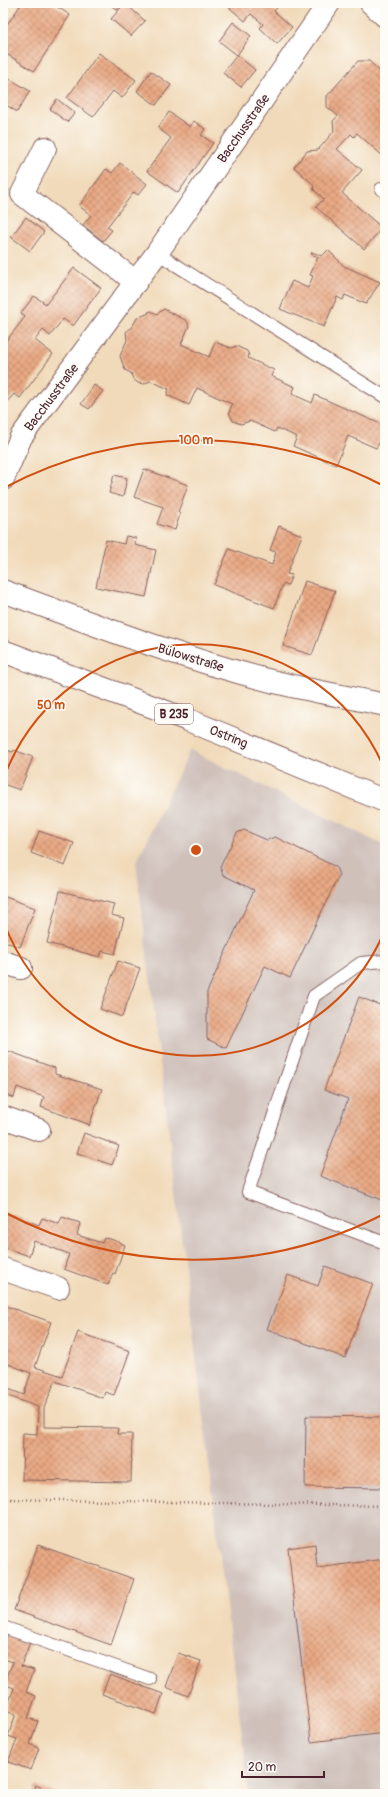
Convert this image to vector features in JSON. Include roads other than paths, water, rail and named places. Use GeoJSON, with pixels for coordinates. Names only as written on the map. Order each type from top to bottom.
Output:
{"type":"FeatureCollection","features":[{"type":"Feature","properties":{"kind":"street","name":"Bacchusstraße"},"geometry":{"type":"LineString","coordinates":[[3,479],[21,437],[157,253],[329,3]]}},
{"type":"Feature","properties":{"kind":"street"},"geometry":{"type":"LineString","coordinates":[[371,3],[385,16]]}},
{"type":"Feature","properties":{"kind":"street"},"geometry":{"type":"LineString","coordinates":[[45,148],[22,194],[136,282]]}},
{"type":"Feature","properties":{"kind":"street","name":"Bülowstraße"},"geometry":{"type":"LineString","coordinates":[[3,591],[137,640],[227,668],[275,682],[385,705]]}},
{"type":"Feature","properties":{"kind":"street","name":"Ostring"},"geometry":{"type":"LineString","coordinates":[[3,651],[188,720],[385,801]]}},
{"type":"Feature","properties":{"kind":"street"},"geometry":{"type":"LineString","coordinates":[[3,1117],[39,1130]]}},
{"type":"Feature","properties":{"kind":"street"},"geometry":{"type":"LineString","coordinates":[[3,1268],[58,1288]]}},
{"type":"Feature","properties":{"kind":"lane"},"geometry":{"type":"LineString","coordinates":[[157,253],[385,397]]}},
{"type":"Feature","properties":{"kind":"lane"},"geometry":{"type":"LineString","coordinates":[[385,961],[361,963],[314,996],[248,1192],[385,1243]]}},
{"type":"Feature","properties":{"kind":"lane"},"geometry":{"type":"LineString","coordinates":[[3,1627],[150,1679]]}}]}
